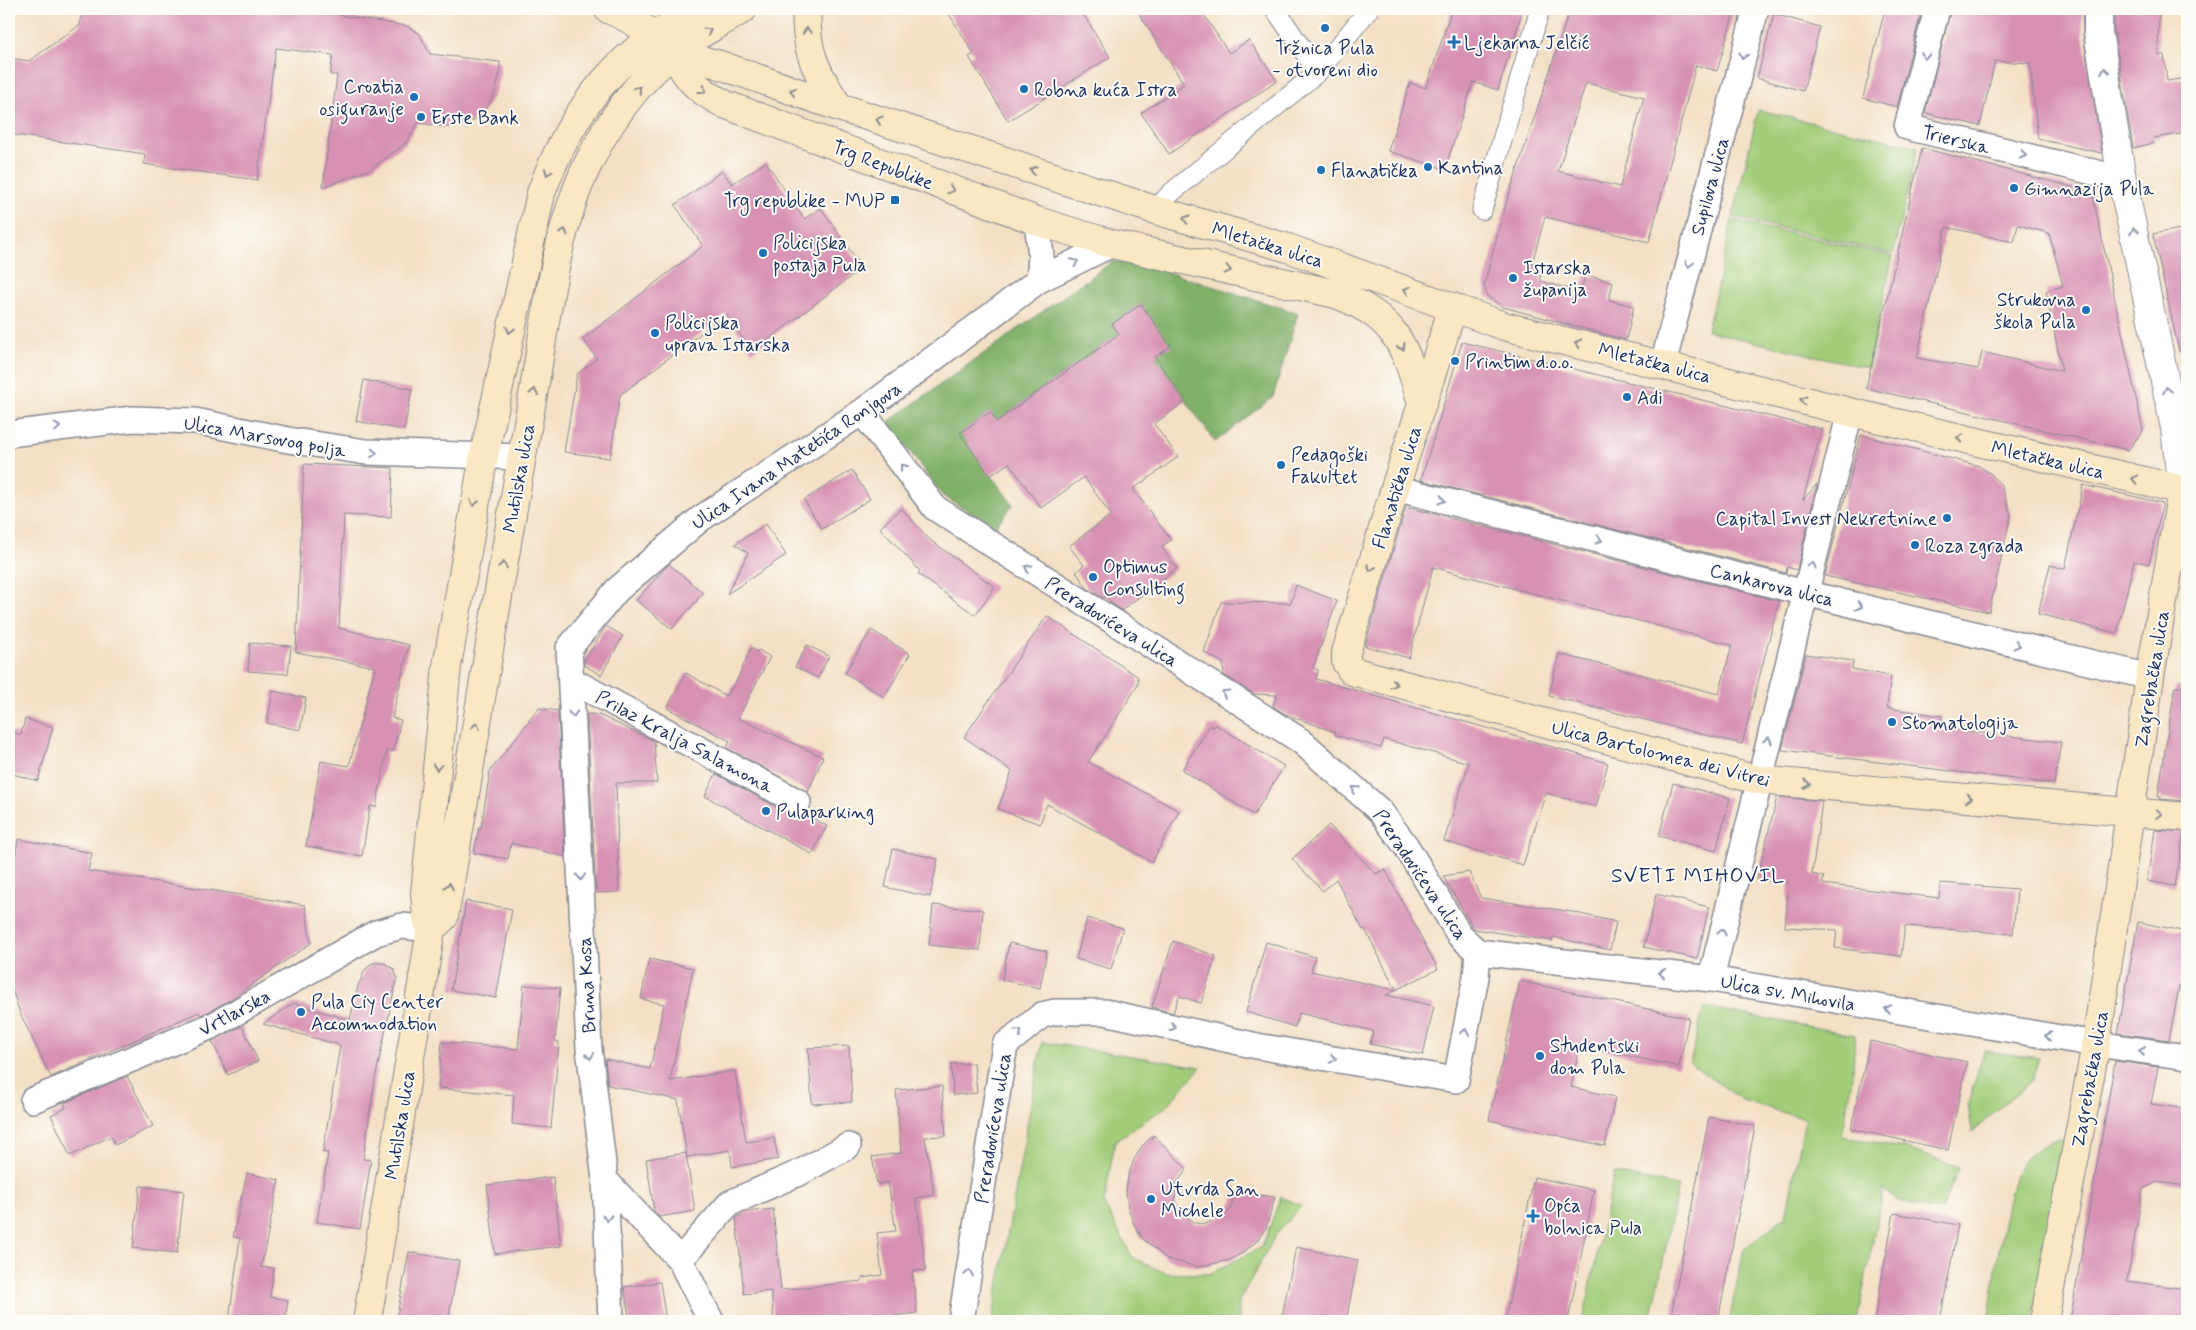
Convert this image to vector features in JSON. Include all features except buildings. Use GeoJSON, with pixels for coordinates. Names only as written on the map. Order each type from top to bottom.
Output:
{"type":"FeatureCollection","features":[{"type":"Feature","properties":{"kind":"main road"},"geometry":{"type":"LineString","coordinates":[[608,9],[626,17],[663,45]]}},
{"type":"Feature","properties":{"kind":"main road"},"geometry":{"type":"LineString","coordinates":[[663,45],[696,9]]}},
{"type":"Feature","properties":{"kind":"main road"},"geometry":{"type":"LineString","coordinates":[[663,45],[743,9]]}},
{"type":"Feature","properties":{"kind":"main road"},"geometry":{"type":"LineString","coordinates":[[807,9],[807,35],[812,62],[839,107]]}},
{"type":"Feature","properties":{"kind":"main road","name":"Trg Republike"},"geometry":{"type":"LineString","coordinates":[[663,45],[839,107],[1080,185]]}},
{"type":"Feature","properties":{"kind":"main road","name":"Trg Republike"},"geometry":{"type":"LineString","coordinates":[[663,45],[691,80],[705,93],[724,104],[1037,221],[1112,244]]}},
{"type":"Feature","properties":{"kind":"main road","name":"Mutilska ulica"},"geometry":{"type":"LineString","coordinates":[[432,929],[427,919],[425,893],[447,666],[484,455],[541,193],[552,164],[570,129],[609,76],[663,45]]}},
{"type":"Feature","properties":{"kind":"main road","name":"Mutilska ulica"},"geometry":{"type":"LineString","coordinates":[[367,1321],[432,929],[444,917],[522,457],[560,246],[572,202],[588,164],[618,115],[646,79],[663,45]]}},
{"type":"Feature","properties":{"kind":"main road","name":"Mletačka ulica"},"geometry":{"type":"LineString","coordinates":[[1080,185],[1155,210],[1288,248],[1504,326],[1850,412],[2185,490]]}},
{"type":"Feature","properties":{"kind":"main road","name":"Mletačka ulica"},"geometry":{"type":"LineString","coordinates":[[1112,244],[1336,294],[1358,303],[1373,311],[1397,339],[1408,359],[1422,403]]}},
{"type":"Feature","properties":{"kind":"main road","name":"Flanatička ulica"},"geometry":{"type":"LineString","coordinates":[[1349,668],[1346,653],[1395,488],[1453,307]]}},
{"type":"Feature","properties":{"kind":"main road","name":"Zagrebačka ulica"},"geometry":{"type":"LineString","coordinates":[[2044,1321],[2096,1044],[2150,677],[2185,490]]}},
{"type":"Feature","properties":{"kind":"main road","name":"Ulica Bartolomea dei Vitrei"},"geometry":{"type":"LineString","coordinates":[[1349,668],[1368,677],[1758,780],[2187,817]]}},
{"type":"Feature","properties":{"kind":"street"},"geometry":{"type":"LineString","coordinates":[[1275,9],[1318,72]]}},
{"type":"Feature","properties":{"kind":"street"},"geometry":{"type":"LineString","coordinates":[[1155,210],[1171,193],[1318,72],[1369,9]]}},
{"type":"Feature","properties":{"kind":"street"},"geometry":{"type":"LineString","coordinates":[[1482,210],[1540,9]]}},
{"type":"Feature","properties":{"kind":"street","name":"Supilova ulica"},"geometry":{"type":"LineString","coordinates":[[1663,364],[1756,9]]}},
{"type":"Feature","properties":{"kind":"street","name":"Trierska"},"geometry":{"type":"LineString","coordinates":[[1937,9],[1907,127],[2122,179]]}},
{"type":"Feature","properties":{"kind":"street","name":"Zagrebačka ulica"},"geometry":{"type":"LineString","coordinates":[[2098,9],[2098,32],[2122,179],[2175,428],[2185,490]]}},
{"type":"Feature","properties":{"kind":"street"},"geometry":{"type":"LineString","coordinates":[[1037,221],[1041,256],[1039,280]]}},
{"type":"Feature","properties":{"kind":"street","name":"Ulica Ivana Matetića Ronjgova"},"geometry":{"type":"LineString","coordinates":[[570,648],[617,590],[693,524],[862,412],[1039,280],[1112,244]]}},
{"type":"Feature","properties":{"kind":"street","name":"Preradovićeva ulica"},"geometry":{"type":"LineString","coordinates":[[862,412],[935,508],[1314,751],[1380,811],[1406,846],[1460,936],[1478,952],[1476,977],[1456,1080],[1257,1046],[1105,1012],[1055,1012],[1042,1015],[1031,1022],[1004,1045],[961,1321]]}},
{"type":"Feature","properties":{"kind":"street"},"geometry":{"type":"LineString","coordinates":[[1711,979],[1758,780],[1850,412]]}},
{"type":"Feature","properties":{"kind":"street","name":"Ulica Marsovog polja"},"geometry":{"type":"LineString","coordinates":[[9,434],[132,419],[195,421],[288,440],[366,452],[522,457]]}},
{"type":"Feature","properties":{"kind":"street","name":"Cankarova ulica"},"geometry":{"type":"LineString","coordinates":[[1395,488],[1805,593],[2150,677]]}},
{"type":"Feature","properties":{"kind":"street","name":"Bruna Kosa"},"geometry":{"type":"LineString","coordinates":[[570,648],[589,1048],[605,1180],[611,1321]]}},
{"type":"Feature","properties":{"kind":"street","name":"Prilaz Kralja Salamona"},"geometry":{"type":"LineString","coordinates":[[571,680],[798,802]]}},
{"type":"Feature","properties":{"kind":"street","name":"Vrtlarska"},"geometry":{"type":"LineString","coordinates":[[33,1100],[214,1025],[376,932],[402,926],[432,929]]}},
{"type":"Feature","properties":{"kind":"street","name":"Ulica sv. Mihovila"},"geometry":{"type":"LineString","coordinates":[[1478,952],[1711,979],[2096,1044],[2187,1057]]}},
{"type":"Feature","properties":{"kind":"street"},"geometry":{"type":"LineString","coordinates":[[680,1260],[730,1203],[801,1172],[848,1146]]}},
{"type":"Feature","properties":{"kind":"street"},"geometry":{"type":"LineString","coordinates":[[605,1180],[680,1260],[711,1321]]}},
{"type":"Feature","properties":{"kind":"green space"},"geometry":{"type":"Polygon","coordinates":[[[1758,110],[1918,147],[1893,254],[1733,217],[1758,110]]]}},
{"type":"Feature","properties":{"kind":"green space"},"geometry":{"type":"Polygon","coordinates":[[[1732,220],[1893,256],[1868,368],[1707,331],[1732,220]]]}},
{"type":"Feature","properties":{"kind":"green space"},"geometry":{"type":"Polygon","coordinates":[[[1113,261],[1145,265],[1298,313],[1273,397],[1215,442],[1155,357],[1170,346],[1141,304],[1113,324],[1119,334],[997,421],[990,412],[960,433],[1013,505],[995,527],[943,496],[888,422],[1113,261]]]}},
{"type":"Feature","properties":{"kind":"green space"},"geometry":{"type":"Polygon","coordinates":[[[1704,1007],[1855,1035],[1853,1072],[1842,1136],[1908,1149],[1959,1168],[1941,1211],[1899,1201],[1883,1190],[1857,1321],[1729,1321],[1744,1249],[1786,1216],[1805,1119],[1742,1100],[1690,1063],[1704,1007]]]}},
{"type":"Feature","properties":{"kind":"green space"},"geometry":{"type":"Polygon","coordinates":[[[1042,1042],[1201,1067],[1167,1106],[1115,1141],[1104,1204],[1133,1258],[1165,1273],[1209,1274],[1262,1247],[1281,1197],[1301,1206],[1275,1236],[1239,1301],[1239,1321],[992,1321],[1042,1042]]]}},
{"type":"Feature","properties":{"kind":"green space"},"geometry":{"type":"Polygon","coordinates":[[[1984,1051],[2039,1058],[2032,1080],[1972,1132],[1968,1104],[1984,1051]]]}},
{"type":"Feature","properties":{"kind":"green space"},"geometry":{"type":"Polygon","coordinates":[[[2069,1138],[2033,1321],[1988,1321],[2006,1212],[2017,1172],[2023,1161],[2038,1148],[2056,1140],[2069,1138]]]}},
{"type":"Feature","properties":{"kind":"green space"},"geometry":{"type":"Polygon","coordinates":[[[1614,1173],[1678,1186],[1651,1321],[1583,1321],[1614,1173]]]}},
{"type":"Feature","properties":{"kind":"place","name":"Tržnica Pula - otvoreni dio"},"geometry":{"type":"Point","coordinates":[1325,28]}},
{"type":"Feature","properties":{"kind":"place","name":"Ljekarna Jelčić"},"geometry":{"type":"Point","coordinates":[1454,42]}},
{"type":"Feature","properties":{"kind":"place","name":"Robna kuća Istra"},"geometry":{"type":"Point","coordinates":[1024,89]}},
{"type":"Feature","properties":{"kind":"place","name":"Croatia osiguranje"},"geometry":{"type":"Point","coordinates":[414,97]}},
{"type":"Feature","properties":{"kind":"place","name":"Erste Bank"},"geometry":{"type":"Point","coordinates":[421,117]}},
{"type":"Feature","properties":{"kind":"place","name":"Kantina"},"geometry":{"type":"Point","coordinates":[1428,167]}},
{"type":"Feature","properties":{"kind":"place","name":"Flanatička"},"geometry":{"type":"Point","coordinates":[1321,170]}},
{"type":"Feature","properties":{"kind":"place","name":"Gimnazija Pula"},"geometry":{"type":"Point","coordinates":[2014,188]}},
{"type":"Feature","properties":{"kind":"place","name":"Trg republike - MUP"},"geometry":{"type":"Point","coordinates":[895,200]}},
{"type":"Feature","properties":{"kind":"place","name":"Policijska postaja Pula"},"geometry":{"type":"Point","coordinates":[763,253]}},
{"type":"Feature","properties":{"kind":"place","name":"Istarska županija"},"geometry":{"type":"Point","coordinates":[1513,278]}},
{"type":"Feature","properties":{"kind":"place","name":"Strukovna škola Pula"},"geometry":{"type":"Point","coordinates":[2086,310]}},
{"type":"Feature","properties":{"kind":"place","name":"Policijska uprava Istarska"},"geometry":{"type":"Point","coordinates":[655,333]}},
{"type":"Feature","properties":{"kind":"place","name":"Printim d.o.o."},"geometry":{"type":"Point","coordinates":[1455,361]}},
{"type":"Feature","properties":{"kind":"place","name":"Adi"},"geometry":{"type":"Point","coordinates":[1627,397]}},
{"type":"Feature","properties":{"kind":"place","name":"Pedagoški Fakultet"},"geometry":{"type":"Point","coordinates":[1281,465]}},
{"type":"Feature","properties":{"kind":"place","name":"Capital Invest Nekretnine"},"geometry":{"type":"Point","coordinates":[1947,518]}},
{"type":"Feature","properties":{"kind":"place","name":"Roza zgrada"},"geometry":{"type":"Point","coordinates":[1915,545]}},
{"type":"Feature","properties":{"kind":"place","name":"Optimus Consulting"},"geometry":{"type":"Point","coordinates":[1093,577]}},
{"type":"Feature","properties":{"kind":"place","name":"Stomatologija"},"geometry":{"type":"Point","coordinates":[1892,722]}},
{"type":"Feature","properties":{"kind":"place","name":"Pulaparking"},"geometry":{"type":"Point","coordinates":[766,811]}},
{"type":"Feature","properties":{"kind":"place","name":"Pula Ciy Center Accommodation"},"geometry":{"type":"Point","coordinates":[301,1012]}},
{"type":"Feature","properties":{"kind":"place","name":"Studentski dom Pula"},"geometry":{"type":"Point","coordinates":[1540,1056]}},
{"type":"Feature","properties":{"kind":"place","name":"Utvrda San Michele"},"geometry":{"type":"Point","coordinates":[1151,1199]}},
{"type":"Feature","properties":{"kind":"place","name":"Opća bolnica Pula"},"geometry":{"type":"Point","coordinates":[1533,1216]}},
{"type":"Feature","properties":{"kind":"district","name":"SVETI MIHOVIL"},"geometry":{"type":"Point","coordinates":[1698,875]}}]}
